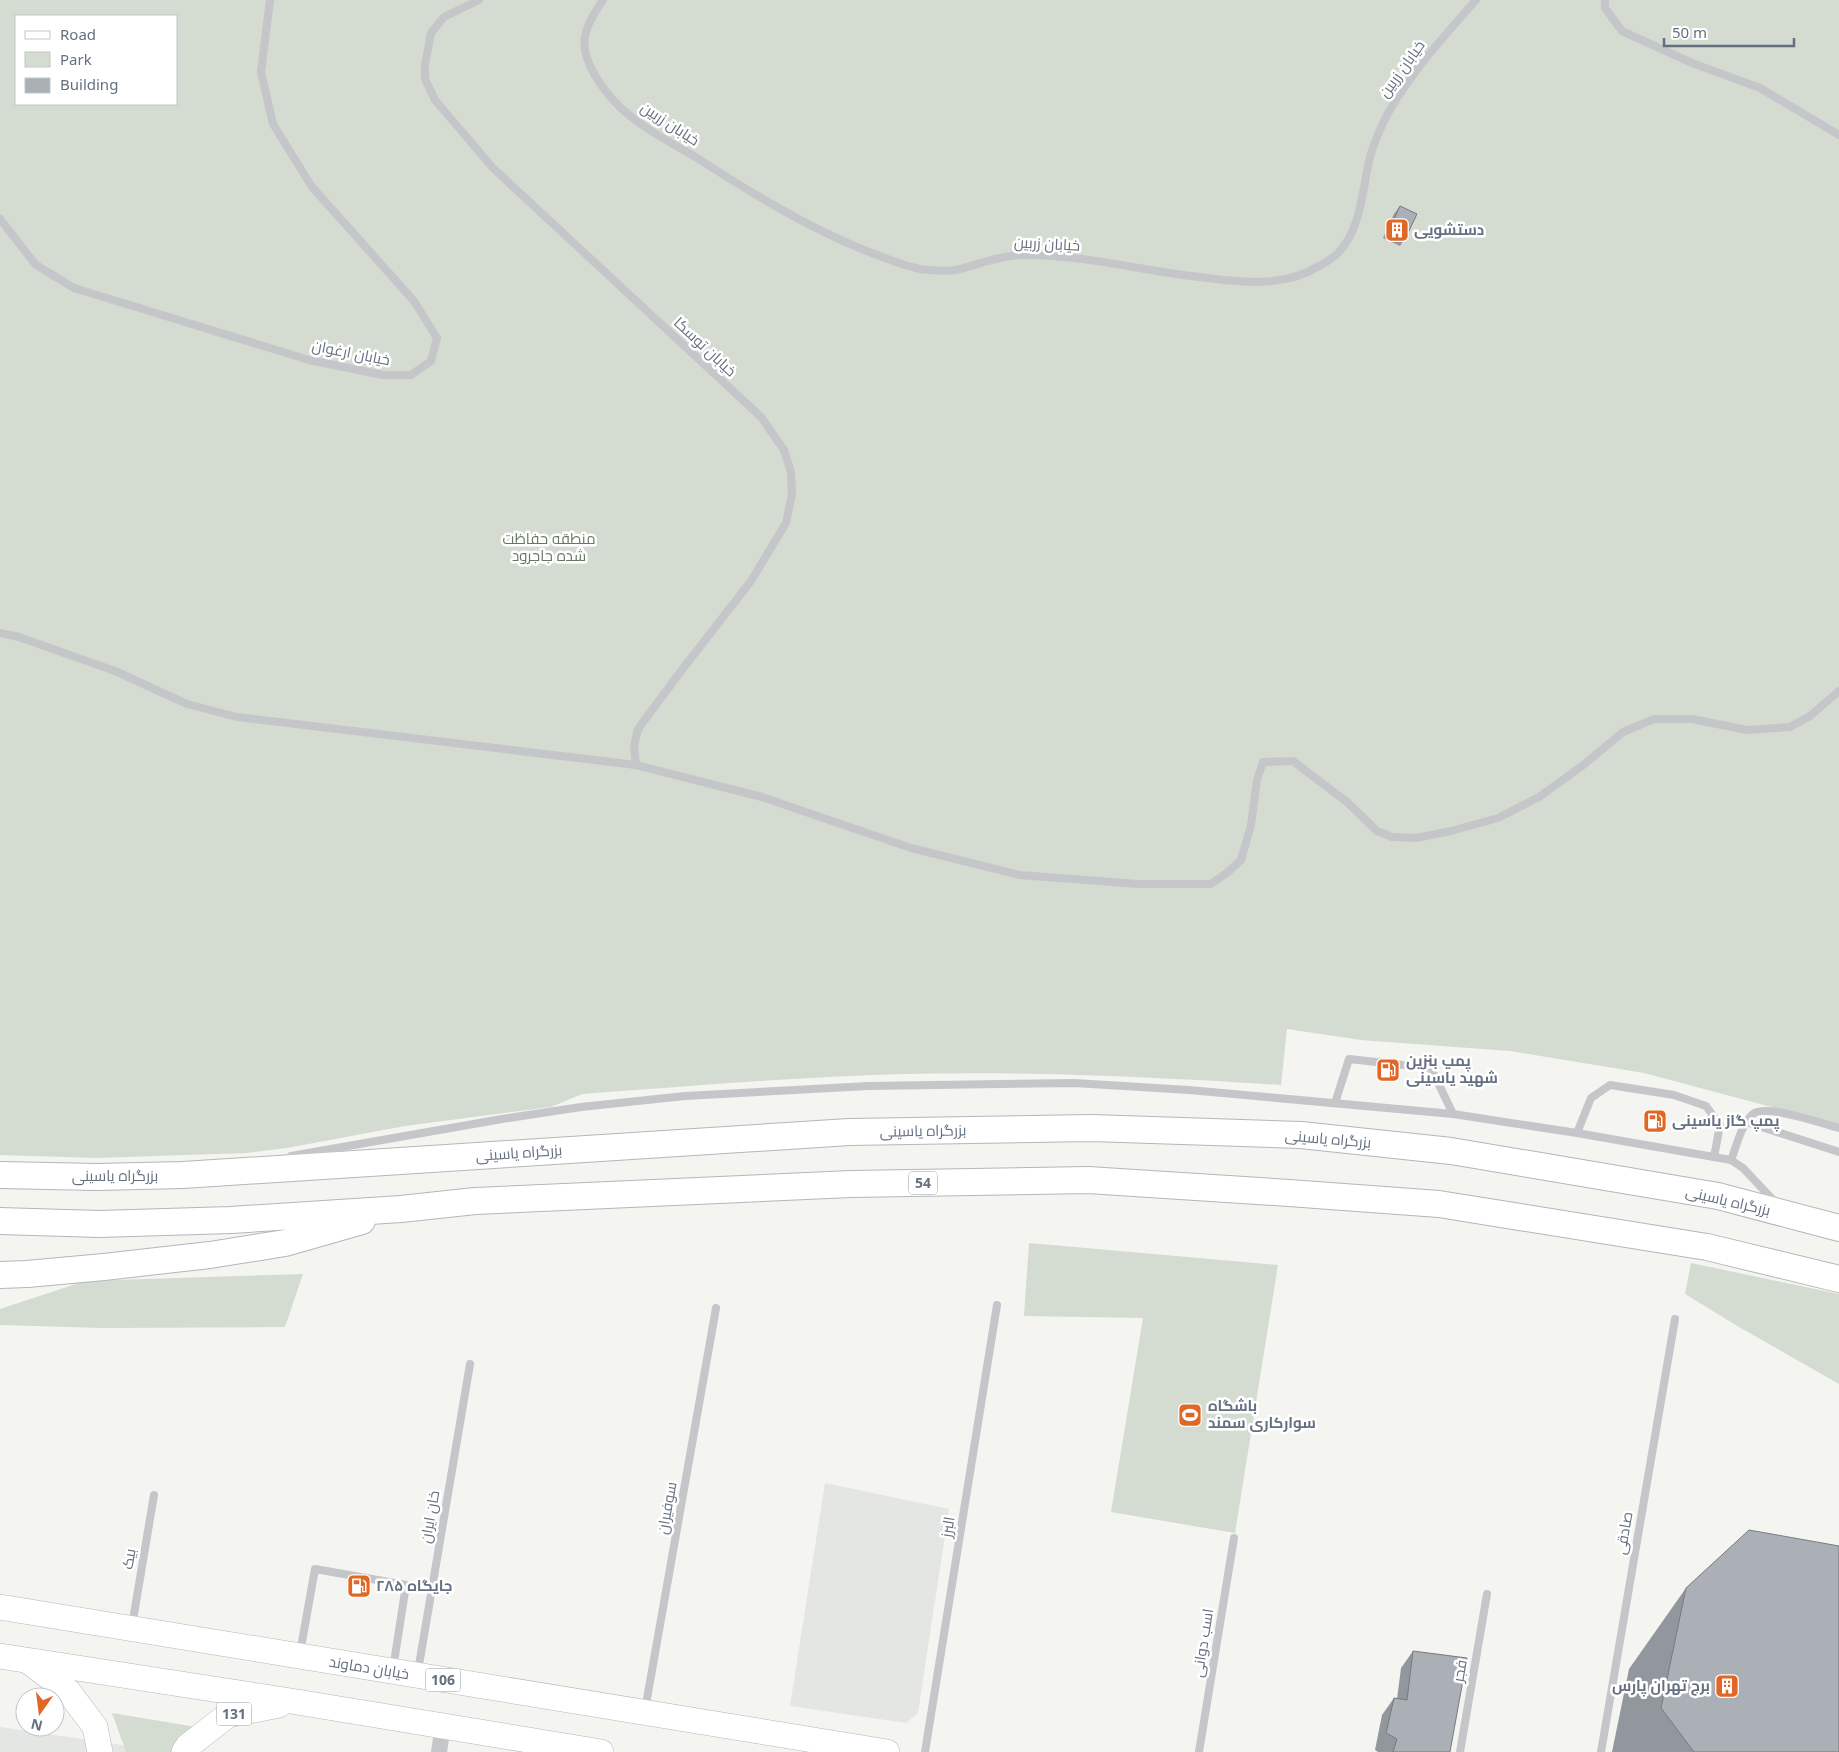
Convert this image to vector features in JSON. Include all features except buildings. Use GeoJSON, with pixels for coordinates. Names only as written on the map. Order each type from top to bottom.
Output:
{"type":"FeatureCollection","features":[{"type":"Feature","properties":{"kind":"highway","name":"بزرگراه یاسینی"},"geometry":{"type":"LineString","coordinates":[[0,1175],[97,1177],[183,1175],[849,1132],[1091,1128],[1301,1135],[1451,1152],[1718,1196],[1839,1228]]}},
{"type":"Feature","properties":{"kind":"highway","name":"54"},"geometry":{"type":"LineString","coordinates":[[0,1221],[99,1224],[231,1220],[401,1209],[475,1201],[842,1184],[1088,1180],[1289,1192],[1439,1204],[1707,1247],[1839,1280]]}},
{"type":"Feature","properties":{"kind":"highway"},"geometry":{"type":"LineString","coordinates":[[0,1276],[210,1255],[285,1243],[401,1209]]}},
{"type":"Feature","properties":{"kind":"main road","name":"خیابان دماوند"},"geometry":{"type":"LineString","coordinates":[[0,1607],[887,1752]]}},
{"type":"Feature","properties":{"kind":"main road"},"geometry":{"type":"LineString","coordinates":[[0,1656],[601,1752]]}},
{"type":"Feature","properties":{"kind":"main road"},"geometry":{"type":"LineString","coordinates":[[26,1660],[68,1691],[94,1727],[100,1752]]}},
{"type":"Feature","properties":{"kind":"main road","name":"131"},"geometry":{"type":"LineString","coordinates":[[184,1752],[188,1746],[228,1715],[297,1702]]}},
{"type":"Feature","properties":{"kind":"street"},"geometry":{"type":"LineString","coordinates":[[438,1752],[443,1726]]}},
{"type":"Feature","properties":{"kind":"lane","name":"خیابان ارغوان"},"geometry":{"type":"LineString","coordinates":[[0,219],[36,265],[74,288],[309,360],[383,375],[412,375],[431,361],[437,338],[414,301],[312,186],[273,124],[261,72],[270,0]]}},
{"type":"Feature","properties":{"kind":"lane","name":"خیابان توسکا"},"geometry":{"type":"LineString","coordinates":[[479,0],[444,17],[431,33],[425,65],[425,79],[434,100],[493,168],[761,417],[784,450],[791,472],[792,494],[786,523],[751,582],[638,729],[634,746],[636,766]]}},
{"type":"Feature","properties":{"kind":"lane","name":"خیابان زربین"},"geometry":{"type":"LineString","coordinates":[[603,0],[588,24],[584,40],[585,54],[608,95],[649,129],[735,182],[837,239],[886,259],[920,268],[953,271],[998,257],[1024,254],[1062,256],[1235,281],[1261,282],[1294,277],[1316,268],[1338,253],[1352,233],[1362,202],[1370,155],[1390,109],[1428,55],[1476,0]]}},
{"type":"Feature","properties":{"kind":"lane"},"geometry":{"type":"LineString","coordinates":[[1605,0],[1606,8],[1622,31],[1692,63],[1760,88],[1839,135]]}},
{"type":"Feature","properties":{"kind":"lane"},"geometry":{"type":"LineString","coordinates":[[0,632],[115,671],[187,704],[237,717],[636,766],[762,797],[910,848],[1020,875],[1138,884],[1211,884],[1241,860],[1251,825],[1257,780],[1263,762],[1293,761],[1347,802],[1377,831],[1392,837],[1416,838],[1498,818],[1539,797],[1582,766],[1623,732],[1654,719],[1692,719],[1747,730],[1790,726],[1810,716],[1839,691]]}},
{"type":"Feature","properties":{"kind":"lane"},"geometry":{"type":"LineString","coordinates":[[1335,1102],[1349,1059],[1392,1063],[1430,1068],[1452,1114]]}},
{"type":"Feature","properties":{"kind":"lane"},"geometry":{"type":"LineString","coordinates":[[280,1158],[502,1119],[581,1107],[685,1096],[878,1085],[1074,1083],[1189,1090],[1452,1114],[1577,1133],[1731,1160],[1743,1168],[1788,1214]]}},
{"type":"Feature","properties":{"kind":"lane"},"geometry":{"type":"LineString","coordinates":[[1577,1133],[1591,1098],[1610,1085],[1674,1095],[1706,1106],[1720,1125],[1714,1157]]}},
{"type":"Feature","properties":{"kind":"lane"},"geometry":{"type":"LineString","coordinates":[[1731,1160],[1746,1122],[1754,1113],[1765,1110],[1839,1128]]}},
{"type":"Feature","properties":{"kind":"lane"},"geometry":{"type":"LineString","coordinates":[[1746,1122],[1839,1152]]}},
{"type":"Feature","properties":{"kind":"lane"},"geometry":{"type":"LineString","coordinates":[[183,1175],[261,1161]]}},
{"type":"Feature","properties":{"kind":"lane","name":"البرز"},"geometry":{"type":"LineString","coordinates":[[926,1752],[997,1306]]}},
{"type":"Feature","properties":{"kind":"lane","name":"سوفیران"},"geometry":{"type":"LineString","coordinates":[[645,1712],[716,1308]]}},
{"type":"Feature","properties":{"kind":"lane","name":"صادقی"},"geometry":{"type":"LineString","coordinates":[[1601,1752],[1675,1319]]}},
{"type":"Feature","properties":{"kind":"lane","name":"خان ایران"},"geometry":{"type":"LineString","coordinates":[[417,1675],[470,1364]]}},
{"type":"Feature","properties":{"kind":"lane","name":"بیک"},"geometry":{"type":"LineString","coordinates":[[132,1628],[154,1495]]}},
{"type":"Feature","properties":{"kind":"lane","name":"اسب دوانی"},"geometry":{"type":"LineString","coordinates":[[1199,1752],[1234,1538]]}},
{"type":"Feature","properties":{"kind":"lane"},"geometry":{"type":"LineString","coordinates":[[300,1656],[315,1569],[406,1585],[392,1671]]}},
{"type":"Feature","properties":{"kind":"lane","name":"فجر"},"geometry":{"type":"LineString","coordinates":[[1460,1752],[1487,1594]]}},
{"type":"Feature","properties":{"kind":"shaded area"},"geometry":{"type":"Polygon","coordinates":[[[825,1483],[949,1509],[918,1713],[906,1723],[790,1706],[825,1483]]]}},
{"type":"Feature","properties":{"kind":"shaded area"},"geometry":{"type":"Polygon","coordinates":[[[0,1727],[15,1729],[15,1737],[65,1737],[170,1752],[0,1752],[0,1727]]]}},
{"type":"Feature","properties":{"kind":"green space","name":"منطقه حفاظت شده جاجرود"},"geometry":{"type":"Polygon","coordinates":[[[0,0],[1839,0],[1839,1125],[1644,1073],[1510,1051],[1361,1040],[1287,1029],[1281,1085],[1045,1074],[950,1073],[823,1077],[582,1094],[551,1107],[405,1126],[287,1148],[246,1153],[96,1158],[0,1155],[0,0]]]}},
{"type":"Feature","properties":{"kind":"green space","name":"باشگاه سوارکاری سمند"},"geometry":{"type":"Polygon","coordinates":[[[1029,1243],[1278,1265],[1235,1533],[1111,1512],[1143,1318],[1024,1316],[1029,1243]]]}},
{"type":"Feature","properties":{"kind":"green space"},"geometry":{"type":"Polygon","coordinates":[[[1691,1263],[1839,1294],[1839,1384],[1685,1294],[1691,1263]]]}},
{"type":"Feature","properties":{"kind":"green space"},"geometry":{"type":"Polygon","coordinates":[[[303,1274],[285,1327],[104,1328],[0,1325],[0,1309],[85,1281],[303,1274]]]}},
{"type":"Feature","properties":{"kind":"green space"},"geometry":{"type":"Polygon","coordinates":[[[112,1713],[196,1727],[177,1752],[126,1752],[112,1713]]]}},
{"type":"Feature","properties":{"kind":"place","name":"دستشویی"},"geometry":{"type":"Point","coordinates":[1397,230]}},
{"type":"Feature","properties":{"kind":"place","name":"پمپ بنزین شهید یاسینی"},"geometry":{"type":"Point","coordinates":[1388,1070]}},
{"type":"Feature","properties":{"kind":"place","name":"پمپ گاز یاسینی"},"geometry":{"type":"Point","coordinates":[1655,1121]}},
{"type":"Feature","properties":{"kind":"place","name":"باشگاه سوارکاری سمند"},"geometry":{"type":"Point","coordinates":[1190,1415]}},
{"type":"Feature","properties":{"kind":"place","name":"جایگاه ۲۸۵"},"geometry":{"type":"Point","coordinates":[359,1586]}},
{"type":"Feature","properties":{"kind":"place","name":"برج تهران پارس"},"geometry":{"type":"Point","coordinates":[1727,1686]}}]}
